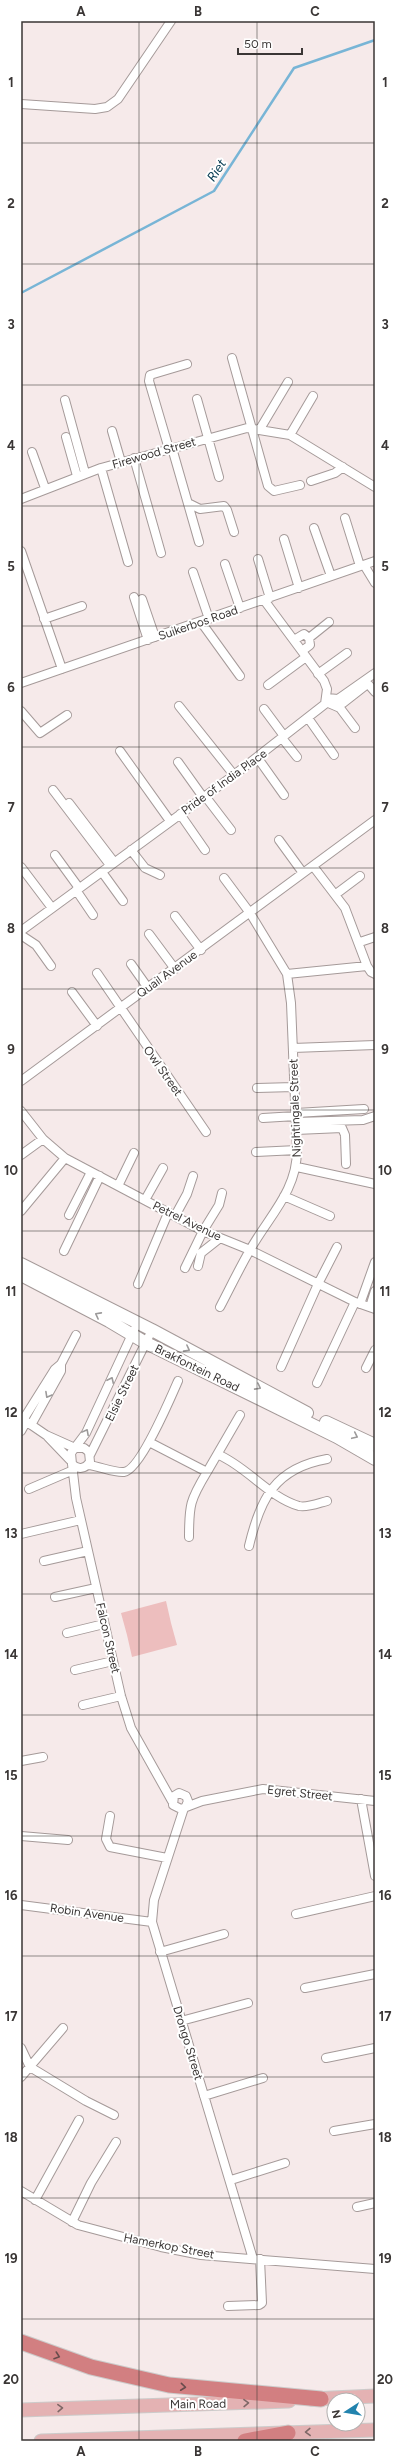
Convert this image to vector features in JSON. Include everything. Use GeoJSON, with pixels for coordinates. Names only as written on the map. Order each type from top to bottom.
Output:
{"type":"FeatureCollection","features":[{"type":"Feature","properties":{"kind":"highway"},"geometry":{"type":"LineString","coordinates":[[21,2342],[91,2367],[169,2385],[321,2399]]}},
{"type":"Feature","properties":{"kind":"highway"},"geometry":{"type":"LineString","coordinates":[[245,2441],[288,2433]]}},
{"type":"Feature","properties":{"kind":"main road","name":"Main Road"},"geometry":{"type":"LineString","coordinates":[[21,2410],[256,2403],[375,2396]]}},
{"type":"Feature","properties":{"kind":"main road"},"geometry":{"type":"LineString","coordinates":[[41,2441],[375,2430]]}},
{"type":"Feature","properties":{"kind":"street"},"geometry":{"type":"LineString","coordinates":[[21,104],[95,110],[106,107],[118,99],[171,21]]}},
{"type":"Feature","properties":{"kind":"street"},"geometry":{"type":"LineString","coordinates":[[232,358],[256,429],[270,489],[274,491],[300,485]]}},
{"type":"Feature","properties":{"kind":"street"},"geometry":{"type":"LineString","coordinates":[[186,364],[150,375],[149,380],[199,542]]}},
{"type":"Feature","properties":{"kind":"street"},"geometry":{"type":"LineString","coordinates":[[256,429],[288,382]]}},
{"type":"Feature","properties":{"kind":"street"},"geometry":{"type":"LineString","coordinates":[[290,435],[313,396]]}},
{"type":"Feature","properties":{"kind":"street"},"geometry":{"type":"LineString","coordinates":[[197,399],[219,477]]}},
{"type":"Feature","properties":{"kind":"street"},"geometry":{"type":"LineString","coordinates":[[65,400],[81,474]]}},
{"type":"Feature","properties":{"kind":"street","name":"Firewood Street"},"geometry":{"type":"LineString","coordinates":[[21,498],[81,474],[208,437],[242,429],[256,429],[290,435],[375,486]]}},
{"type":"Feature","properties":{"kind":"street"},"geometry":{"type":"LineString","coordinates":[[112,431],[121,462]]}},
{"type":"Feature","properties":{"kind":"street"},"geometry":{"type":"LineString","coordinates":[[66,437],[81,474]]}},
{"type":"Feature","properties":{"kind":"street"},"geometry":{"type":"LineString","coordinates":[[32,452],[45,488]]}},
{"type":"Feature","properties":{"kind":"street"},"geometry":{"type":"LineString","coordinates":[[134,458],[161,553]]}},
{"type":"Feature","properties":{"kind":"street"},"geometry":{"type":"LineString","coordinates":[[311,481],[335,473],[343,467]]}},
{"type":"Feature","properties":{"kind":"street"},"geometry":{"type":"LineString","coordinates":[[101,468],[128,562]]}},
{"type":"Feature","properties":{"kind":"street"},"geometry":{"type":"LineString","coordinates":[[188,503],[200,509],[224,506],[227,510],[234,532]]}},
{"type":"Feature","properties":{"kind":"street"},"geometry":{"type":"LineString","coordinates":[[345,518],[375,583]]}},
{"type":"Feature","properties":{"kind":"street"},"geometry":{"type":"LineString","coordinates":[[314,528],[331,576]]}},
{"type":"Feature","properties":{"kind":"street"},"geometry":{"type":"LineString","coordinates":[[284,539],[299,588]]}},
{"type":"Feature","properties":{"kind":"street"},"geometry":{"type":"LineString","coordinates":[[21,551],[62,669]]}},
{"type":"Feature","properties":{"kind":"street"},"geometry":{"type":"LineString","coordinates":[[258,559],[267,599],[327,688],[326,700]]}},
{"type":"Feature","properties":{"kind":"street"},"geometry":{"type":"LineString","coordinates":[[225,564],[240,608]]}},
{"type":"Feature","properties":{"kind":"street"},"geometry":{"type":"LineString","coordinates":[[367,564],[375,573]]}},
{"type":"Feature","properties":{"kind":"street","name":"Suikerbos Road"},"geometry":{"type":"LineString","coordinates":[[21,683],[367,564]]}},
{"type":"Feature","properties":{"kind":"street"},"geometry":{"type":"LineString","coordinates":[[193,572],[210,619]]}},
{"type":"Feature","properties":{"kind":"street"},"geometry":{"type":"LineString","coordinates":[[138,598],[151,639]]}},
{"type":"Feature","properties":{"kind":"street"},"geometry":{"type":"LineString","coordinates":[[44,619],[82,606]]}},
{"type":"Feature","properties":{"kind":"street"},"geometry":{"type":"LineString","coordinates":[[201,622],[240,676]]}},
{"type":"Feature","properties":{"kind":"street"},"geometry":{"type":"LineString","coordinates":[[309,638],[329,622]]}},
{"type":"Feature","properties":{"kind":"street"},"geometry":{"type":"LineString","coordinates":[[269,687],[305,656],[310,645],[309,638],[304,634],[294,640]]}},
{"type":"Feature","properties":{"kind":"street"},"geometry":{"type":"LineString","coordinates":[[318,674],[346,653]]}},
{"type":"Feature","properties":{"kind":"street"},"geometry":{"type":"LineString","coordinates":[[341,701],[375,673]]}},
{"type":"Feature","properties":{"kind":"street"},"geometry":{"type":"LineString","coordinates":[[326,700],[341,701],[369,685],[375,692]]}},
{"type":"Feature","properties":{"kind":"street"},"geometry":{"type":"LineString","coordinates":[[326,700],[340,708],[358,728],[341,701]]}},
{"type":"Feature","properties":{"kind":"street","name":"Pride of India Place"},"geometry":{"type":"LineString","coordinates":[[21,931],[234,775],[308,718],[326,700]]}},
{"type":"Feature","properties":{"kind":"street"},"geometry":{"type":"LineString","coordinates":[[179,706],[234,775]]}},
{"type":"Feature","properties":{"kind":"street"},"geometry":{"type":"LineString","coordinates":[[264,709],[297,757]]}},
{"type":"Feature","properties":{"kind":"street"},"geometry":{"type":"LineString","coordinates":[[21,711],[40,733],[67,715]]}},
{"type":"Feature","properties":{"kind":"street"},"geometry":{"type":"LineString","coordinates":[[308,718],[334,755]]}},
{"type":"Feature","properties":{"kind":"street"},"geometry":{"type":"LineString","coordinates":[[120,751],[170,821]]}},
{"type":"Feature","properties":{"kind":"street"},"geometry":{"type":"LineString","coordinates":[[257,757],[284,795]]}},
{"type":"Feature","properties":{"kind":"street"},"geometry":{"type":"LineString","coordinates":[[178,762],[229,819]]}},
{"type":"Feature","properties":{"kind":"street"},"geometry":{"type":"LineString","coordinates":[[52,790],[114,862]]}},
{"type":"Feature","properties":{"kind":"street"},"geometry":{"type":"LineString","coordinates":[[206,795],[231,830]]}},
{"type":"Feature","properties":{"kind":"street"},"geometry":{"type":"LineString","coordinates":[[69,803],[114,862]]}},
{"type":"Feature","properties":{"kind":"street"},"geometry":{"type":"LineString","coordinates":[[180,814],[205,850]]}},
{"type":"Feature","properties":{"kind":"street"},"geometry":{"type":"LineString","coordinates":[[88,819],[114,862]]}},
{"type":"Feature","properties":{"kind":"street","name":"Quail Avenue"},"geometry":{"type":"LineString","coordinates":[[21,1081],[201,950],[307,870],[374,823]]}},
{"type":"Feature","properties":{"kind":"street"},"geometry":{"type":"LineString","coordinates":[[279,840],[319,881],[336,904]]}},
{"type":"Feature","properties":{"kind":"street"},"geometry":{"type":"LineString","coordinates":[[131,850],[145,868],[160,876]]}},
{"type":"Feature","properties":{"kind":"street"},"geometry":{"type":"LineString","coordinates":[[55,855],[94,915]]}},
{"type":"Feature","properties":{"kind":"street"},"geometry":{"type":"LineString","coordinates":[[21,867],[52,908]]}},
{"type":"Feature","properties":{"kind":"street"},"geometry":{"type":"LineString","coordinates":[[307,870],[336,894],[351,919],[367,966],[371,972],[375,974]]}},
{"type":"Feature","properties":{"kind":"street"},"geometry":{"type":"LineString","coordinates":[[102,872],[123,902]]}},
{"type":"Feature","properties":{"kind":"street"},"geometry":{"type":"LineString","coordinates":[[336,894],[360,876]]}},
{"type":"Feature","properties":{"kind":"street","name":"Nightingale Street"},"geometry":{"type":"LineString","coordinates":[[220,1308],[250,1250],[284,1196],[297,1167],[293,1048],[287,974],[250,913],[224,878]]}},
{"type":"Feature","properties":{"kind":"street"},"geometry":{"type":"LineString","coordinates":[[174,916],[201,950]]}},
{"type":"Feature","properties":{"kind":"street"},"geometry":{"type":"LineString","coordinates":[[149,934],[175,969]]}},
{"type":"Feature","properties":{"kind":"street"},"geometry":{"type":"LineString","coordinates":[[21,935],[36,946],[51,966]]}},
{"type":"Feature","properties":{"kind":"street"},"geometry":{"type":"LineString","coordinates":[[360,942],[375,937]]}},
{"type":"Feature","properties":{"kind":"street"},"geometry":{"type":"LineString","coordinates":[[131,964],[148,988]]}},
{"type":"Feature","properties":{"kind":"street"},"geometry":{"type":"LineString","coordinates":[[287,974],[367,966]]}},
{"type":"Feature","properties":{"kind":"street","name":"Owl Street"},"geometry":{"type":"LineString","coordinates":[[97,973],[120,1009],[206,1132]]}},
{"type":"Feature","properties":{"kind":"street"},"geometry":{"type":"LineString","coordinates":[[72,992],[97,1026]]}},
{"type":"Feature","properties":{"kind":"street","name":"Nightingale Street"},"geometry":{"type":"LineString","coordinates":[[293,1048],[375,1045]]}},
{"type":"Feature","properties":{"kind":"street"},"geometry":{"type":"LineString","coordinates":[[257,1088],[294,1087]]}},
{"type":"Feature","properties":{"kind":"street"},"geometry":{"type":"LineString","coordinates":[[296,1120],[364,1109]]}},
{"type":"Feature","properties":{"kind":"street","name":"Petrel Avenue"},"geometry":{"type":"LineString","coordinates":[[21,1111],[43,1139],[65,1158],[203,1231],[250,1250],[358,1303],[373,1308],[375,1291]]}},
{"type":"Feature","properties":{"kind":"street"},"geometry":{"type":"LineString","coordinates":[[363,1120],[375,1116]]}},
{"type":"Feature","properties":{"kind":"street"},"geometry":{"type":"LineString","coordinates":[[262,1118],[296,1120],[363,1120],[375,1122]]}},
{"type":"Feature","properties":{"kind":"street"},"geometry":{"type":"LineString","coordinates":[[296,1120],[342,1128],[345,1135],[346,1164]]}},
{"type":"Feature","properties":{"kind":"street"},"geometry":{"type":"LineString","coordinates":[[21,1155],[43,1139]]}},
{"type":"Feature","properties":{"kind":"street"},"geometry":{"type":"LineString","coordinates":[[256,1152],[297,1150]]}},
{"type":"Feature","properties":{"kind":"street"},"geometry":{"type":"LineString","coordinates":[[118,1186],[134,1153]]}},
{"type":"Feature","properties":{"kind":"street"},"geometry":{"type":"LineString","coordinates":[[21,1212],[65,1158]]}},
{"type":"Feature","properties":{"kind":"street","name":"Nightingale Street"},"geometry":{"type":"LineString","coordinates":[[297,1167],[375,1184]]}},
{"type":"Feature","properties":{"kind":"street"},"geometry":{"type":"LineString","coordinates":[[144,1200],[163,1168]]}},
{"type":"Feature","properties":{"kind":"street"},"geometry":{"type":"LineString","coordinates":[[69,1215],[96,1174]]}},
{"type":"Feature","properties":{"kind":"street"},"geometry":{"type":"LineString","coordinates":[[66,1235],[96,1174]]}},
{"type":"Feature","properties":{"kind":"street"},"geometry":{"type":"LineString","coordinates":[[64,1251],[96,1174]]}},
{"type":"Feature","properties":{"kind":"street"},"geometry":{"type":"LineString","coordinates":[[138,1284],[171,1214],[187,1194],[193,1176]]}},
{"type":"Feature","properties":{"kind":"street"},"geometry":{"type":"LineString","coordinates":[[185,1268],[203,1231],[219,1205],[222,1192]]}},
{"type":"Feature","properties":{"kind":"street"},"geometry":{"type":"LineString","coordinates":[[284,1196],[330,1216]]}},
{"type":"Feature","properties":{"kind":"street"},"geometry":{"type":"LineString","coordinates":[[198,1266],[201,1252],[220,1238]]}},
{"type":"Feature","properties":{"kind":"street"},"geometry":{"type":"LineString","coordinates":[[281,1367],[318,1284],[337,1247]]}},
{"type":"Feature","properties":{"kind":"street"},"geometry":{"type":"LineString","coordinates":[[317,1383],[358,1303],[375,1262]]}},
{"type":"Feature","properties":{"kind":"street","name":"Brakfontein Road"},"geometry":{"type":"LineString","coordinates":[[21,1264],[152,1330],[310,1415],[375,1445]]}},
{"type":"Feature","properties":{"kind":"street","name":"Brakfontein Road"},"geometry":{"type":"LineString","coordinates":[[21,1275],[146,1343],[337,1437],[375,1459]]}},
{"type":"Feature","properties":{"kind":"street","name":"Elsie Street"},"geometry":{"type":"LineString","coordinates":[[76,1448],[86,1432],[137,1323]]}},
{"type":"Feature","properties":{"kind":"street","name":"Elsie Street"},"geometry":{"type":"LineString","coordinates":[[88,1462],[152,1330]]}},
{"type":"Feature","properties":{"kind":"street"},"geometry":{"type":"LineString","coordinates":[[21,1431],[55,1369],[61,1364],[76,1335]]}},
{"type":"Feature","properties":{"kind":"street"},"geometry":{"type":"LineString","coordinates":[[366,1368],[375,1350]]}},
{"type":"Feature","properties":{"kind":"street"},"geometry":{"type":"LineString","coordinates":[[46,1435],[71,1465],[78,1468],[88,1462],[117,1472],[127,1471],[149,1442],[178,1381]]}},
{"type":"Feature","properties":{"kind":"street"},"geometry":{"type":"LineString","coordinates":[[189,1537],[189,1506],[192,1497],[219,1455],[240,1415]]}},
{"type":"Feature","properties":{"kind":"street"},"geometry":{"type":"LineString","coordinates":[[25,1422],[46,1435],[76,1448],[84,1448],[88,1462],[74,1484]]}},
{"type":"Feature","properties":{"kind":"street"},"geometry":{"type":"LineString","coordinates":[[149,1442],[207,1472]]}},
{"type":"Feature","properties":{"kind":"street"},"geometry":{"type":"LineString","coordinates":[[71,1465],[70,1453],[76,1448]]}},
{"type":"Feature","properties":{"kind":"street"},"geometry":{"type":"LineString","coordinates":[[219,1455],[235,1462],[270,1490],[299,1506],[326,1502]]}},
{"type":"Feature","properties":{"kind":"street"},"geometry":{"type":"LineString","coordinates":[[249,1546],[258,1513],[270,1490],[292,1471],[303,1465],[327,1460]]}},
{"type":"Feature","properties":{"kind":"street"},"geometry":{"type":"LineString","coordinates":[[29,1489],[71,1465]]}},
{"type":"Feature","properties":{"kind":"street","name":"Falcon Street"},"geometry":{"type":"LineString","coordinates":[[71,1465],[80,1518],[121,1696],[131,1728],[173,1804]]}},
{"type":"Feature","properties":{"kind":"street"},"geometry":{"type":"LineString","coordinates":[[21,1529],[80,1518]]}},
{"type":"Feature","properties":{"kind":"street"},"geometry":{"type":"LineString","coordinates":[[21,1534],[80,1518]]}},
{"type":"Feature","properties":{"kind":"street"},"geometry":{"type":"LineString","coordinates":[[44,1561],[88,1551]]}},
{"type":"Feature","properties":{"kind":"street"},"geometry":{"type":"LineString","coordinates":[[55,1597],[96,1588]]}},
{"type":"Feature","properties":{"kind":"street"},"geometry":{"type":"LineString","coordinates":[[67,1633],[104,1624]]}},
{"type":"Feature","properties":{"kind":"street"},"geometry":{"type":"LineString","coordinates":[[75,1670],[113,1661]]}},
{"type":"Feature","properties":{"kind":"street"},"geometry":{"type":"LineString","coordinates":[[83,1705],[121,1696]]}},
{"type":"Feature","properties":{"kind":"street"},"geometry":{"type":"LineString","coordinates":[[21,1761],[43,1757]]}},
{"type":"Feature","properties":{"kind":"street"},"geometry":{"type":"LineString","coordinates":[[163,1784],[182,1794],[188,1801],[185,1807],[173,1804],[174,1796],[182,1794]]}},
{"type":"Feature","properties":{"kind":"street","name":"Egret Street"},"geometry":{"type":"LineString","coordinates":[[185,1807],[202,1801],[253,1790],[272,1789],[375,1801]]}},
{"type":"Feature","properties":{"kind":"street","name":"Egret Street"},"geometry":{"type":"LineString","coordinates":[[182,1794],[202,1801]]}},
{"type":"Feature","properties":{"kind":"street"},"geometry":{"type":"LineString","coordinates":[[361,1799],[375,1876]]}},
{"type":"Feature","properties":{"kind":"street","name":"Drongo Street"},"geometry":{"type":"LineString","coordinates":[[173,1804],[176,1826]]}},
{"type":"Feature","properties":{"kind":"street","name":"Drongo Street"},"geometry":{"type":"LineString","coordinates":[[185,1807],[176,1826],[166,1858],[154,1900],[152,1922],[204,2096],[256,2259],[262,2303],[259,2305],[228,2306]]}},
{"type":"Feature","properties":{"kind":"street"},"geometry":{"type":"LineString","coordinates":[[110,1816],[106,1839],[110,1847],[166,1858]]}},
{"type":"Feature","properties":{"kind":"street"},"geometry":{"type":"LineString","coordinates":[[21,1836],[68,1840]]}},
{"type":"Feature","properties":{"kind":"street"},"geometry":{"type":"LineString","coordinates":[[296,1914],[375,1896]]}},
{"type":"Feature","properties":{"kind":"street","name":"Robin Avenue"},"geometry":{"type":"LineString","coordinates":[[21,1904],[152,1922]]}},
{"type":"Feature","properties":{"kind":"street"},"geometry":{"type":"LineString","coordinates":[[160,1952],[224,1934]]}},
{"type":"Feature","properties":{"kind":"street"},"geometry":{"type":"LineString","coordinates":[[305,1988],[375,1974]]}},
{"type":"Feature","properties":{"kind":"street"},"geometry":{"type":"LineString","coordinates":[[182,2021],[248,2003]]}},
{"type":"Feature","properties":{"kind":"street"},"geometry":{"type":"LineString","coordinates":[[21,2078],[63,2028]]}},
{"type":"Feature","properties":{"kind":"street"},"geometry":{"type":"LineString","coordinates":[[21,2048],[30,2067],[86,2101],[114,2115]]}},
{"type":"Feature","properties":{"kind":"street"},"geometry":{"type":"LineString","coordinates":[[326,2058],[375,2048]]}},
{"type":"Feature","properties":{"kind":"street"},"geometry":{"type":"LineString","coordinates":[[204,2096],[263,2078]]}},
{"type":"Feature","properties":{"kind":"street"},"geometry":{"type":"LineString","coordinates":[[34,2200],[79,2120]]}},
{"type":"Feature","properties":{"kind":"street"},"geometry":{"type":"LineString","coordinates":[[334,2131],[375,2124]]}},
{"type":"Feature","properties":{"kind":"street"},"geometry":{"type":"LineString","coordinates":[[72,2222],[91,2183],[116,2142]]}},
{"type":"Feature","properties":{"kind":"street"},"geometry":{"type":"LineString","coordinates":[[231,2180],[285,2164]]}},
{"type":"Feature","properties":{"kind":"street","name":"Hamerkop Street"},"geometry":{"type":"LineString","coordinates":[[21,2191],[72,2222],[95,2231],[180,2251],[375,2269]]}},
{"type":"Feature","properties":{"kind":"street"},"geometry":{"type":"LineString","coordinates":[[357,2207],[375,2203]]}},
{"type":"Feature","properties":{"kind":"shaded area"},"geometry":{"type":"Polygon","coordinates":[[[166,1601],[171,1623],[127,1635],[121,1613],[166,1601]]]}},
{"type":"Feature","properties":{"kind":"shaded area"},"geometry":{"type":"Polygon","coordinates":[[[171,1623],[177,1645],[132,1657],[127,1635],[171,1623]]]}},
{"type":"Feature","properties":{"kind":"waterway","name":"Riet"},"geometry":{"type":"LineString","coordinates":[[21,293],[214,191],[294,68],[375,40]]}}]}
